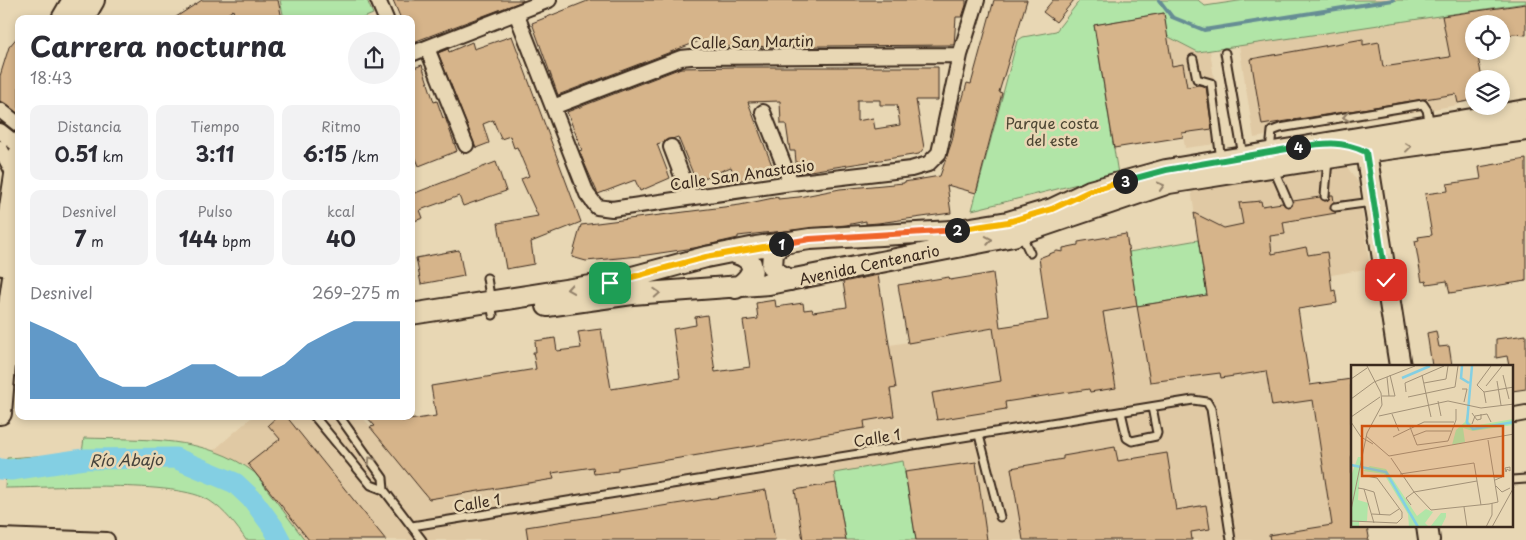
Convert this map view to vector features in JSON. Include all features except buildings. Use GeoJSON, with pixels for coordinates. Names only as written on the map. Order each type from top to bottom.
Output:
{"type":"FeatureCollection","features":[{"type":"Feature","properties":{"kind":"main road"},"geometry":{"type":"LineString","coordinates":[[65,15],[74,0]]}},
{"type":"Feature","properties":{"kind":"main road"},"geometry":{"type":"LineString","coordinates":[[84,15],[93,0]]}},
{"type":"Feature","properties":{"kind":"main road","name":"Avenida Centenario"},"geometry":{"type":"LineString","coordinates":[[415,314],[632,294],[736,288],[790,280],[1021,233],[1169,184],[1271,159],[1328,150],[1402,130],[1526,110]]}},
{"type":"Feature","properties":{"kind":"main road"},"geometry":{"type":"LineString","coordinates":[[1400,365],[1366,152],[1374,143],[1402,130]]}},
{"type":"Feature","properties":{"kind":"main road","name":"Avenida Centenario"},"geometry":{"type":"LineString","coordinates":[[1328,150],[1366,152],[1526,130]]}},
{"type":"Feature","properties":{"kind":"main road","name":"Avenida Centenario"},"geometry":{"type":"LineString","coordinates":[[415,326],[610,283],[730,252],[844,237],[952,231],[1008,222],[1052,209],[1090,191],[1166,170],[1243,156],[1271,159]]}},
{"type":"Feature","properties":{"kind":"main road"},"geometry":{"type":"LineString","coordinates":[[0,282],[15,181]]}},
{"type":"Feature","properties":{"kind":"main road"},"geometry":{"type":"LineString","coordinates":[[782,244],[773,252],[772,267],[778,274],[790,280]]}},
{"type":"Feature","properties":{"kind":"main road"},"geometry":{"type":"LineString","coordinates":[[730,252],[743,254],[751,264],[751,275],[747,281],[736,288]]}},
{"type":"Feature","properties":{"kind":"main road"},"geometry":{"type":"LineString","coordinates":[[0,413],[8,318],[15,271]]}},
{"type":"Feature","properties":{"kind":"street"},"geometry":{"type":"LineString","coordinates":[[378,0],[384,15]]}},
{"type":"Feature","properties":{"kind":"street"},"geometry":{"type":"LineString","coordinates":[[415,52],[549,0]]}},
{"type":"Feature","properties":{"kind":"street","name":"Calle San Anastasio"},"geometry":{"type":"LineString","coordinates":[[516,13],[588,194],[597,207],[612,209],[791,183],[911,169],[928,164],[939,154],[960,56],[977,0]]}},
{"type":"Feature","properties":{"kind":"street"},"geometry":{"type":"LineString","coordinates":[[427,48],[466,144]]}},
{"type":"Feature","properties":{"kind":"street","name":"Calle San Martin"},"geometry":{"type":"LineString","coordinates":[[553,107],[681,58],[960,56]]}},
{"type":"Feature","properties":{"kind":"street"},"geometry":{"type":"LineString","coordinates":[[0,110],[15,121]]}},
{"type":"Feature","properties":{"kind":"street"},"geometry":{"type":"LineString","coordinates":[[763,112],[791,183]]}},
{"type":"Feature","properties":{"kind":"street"},"geometry":{"type":"LineString","coordinates":[[0,130],[15,143]]}},
{"type":"Feature","properties":{"kind":"street"},"geometry":{"type":"LineString","coordinates":[[671,147],[690,197]]}},
{"type":"Feature","properties":{"kind":"street"},"geometry":{"type":"LineString","coordinates":[[0,148],[15,165]]}},
{"type":"Feature","properties":{"kind":"street"},"geometry":{"type":"LineString","coordinates":[[0,536],[107,540]]}},
{"type":"Feature","properties":{"kind":"lane"},"geometry":{"type":"LineString","coordinates":[[1225,53],[1243,156]]}},
{"type":"Feature","properties":{"kind":"lane"},"geometry":{"type":"LineString","coordinates":[[1193,59],[1197,79],[1212,83],[1221,160]]}},
{"type":"Feature","properties":{"kind":"lane"},"geometry":{"type":"LineString","coordinates":[[1288,202],[1271,159],[1272,131],[1290,126],[1423,104],[1428,110],[1430,125]]}},
{"type":"Feature","properties":{"kind":"lane"},"geometry":{"type":"LineString","coordinates":[[1325,196],[1328,150]]}},
{"type":"Feature","properties":{"kind":"lane"},"geometry":{"type":"LineString","coordinates":[[1335,207],[1373,202]]}},
{"type":"Feature","properties":{"kind":"lane"},"geometry":{"type":"LineString","coordinates":[[1021,233],[1030,253]]}},
{"type":"Feature","properties":{"kind":"lane"},"geometry":{"type":"LineString","coordinates":[[486,278],[492,308]]}},
{"type":"Feature","properties":{"kind":"lane","name":"Calle 1"},"geometry":{"type":"LineString","coordinates":[[412,526],[1193,400],[1207,402],[1212,409],[1232,540]]}},
{"type":"Feature","properties":{"kind":"lane"},"geometry":{"type":"LineString","coordinates":[[1121,412],[1127,438],[1132,441],[1156,436],[1152,407]]}},
{"type":"Feature","properties":{"kind":"lane"},"geometry":{"type":"LineString","coordinates":[[317,420],[371,485],[384,490]]}},
{"type":"Feature","properties":{"kind":"lane"},"geometry":{"type":"LineString","coordinates":[[342,420],[382,478],[384,490],[422,540]]}},
{"type":"Feature","properties":{"kind":"lane"},"geometry":{"type":"LineString","coordinates":[[979,435],[1000,517]]}},
{"type":"Feature","properties":{"kind":"shaded area"},"geometry":{"type":"Polygon","coordinates":[[[1442,15],[1458,105],[1254,138],[1239,45],[1442,15]]]}},
{"type":"Feature","properties":{"kind":"shaded area"},"geometry":{"type":"Polygon","coordinates":[[[1168,36],[1198,52],[1210,50],[1223,143],[1185,148],[1168,36]]]}},
{"type":"Feature","properties":{"kind":"shaded area"},"geometry":{"type":"Polygon","coordinates":[[[1345,164],[1358,182],[1370,268],[1294,282],[1335,540],[305,540],[255,473],[213,451],[248,420],[365,420],[371,427],[1206,295],[1191,188],[1345,164]]]}},
{"type":"Feature","properties":{"kind":"green space"},"geometry":{"type":"Polygon","coordinates":[[[280,0],[367,0],[373,14],[371,15],[283,15],[280,0]]]}},
{"type":"Feature","properties":{"kind":"green space","name":"Parque costa del este"},"geometry":{"type":"Polygon","coordinates":[[[1080,0],[1198,0],[1205,6],[1245,0],[1526,0],[1526,3],[1198,52],[1167,36],[1164,13],[1094,25],[1118,174],[972,210],[1017,41],[1023,37],[1056,31],[1080,0]]]}},
{"type":"Feature","properties":{"kind":"green space"},"geometry":{"type":"Polygon","coordinates":[[[1198,240],[1207,295],[1137,306],[1129,252],[1198,240]]]}},
{"type":"Feature","properties":{"kind":"green space"},"geometry":{"type":"Polygon","coordinates":[[[84,438],[173,442],[216,452],[236,461],[255,473],[305,540],[246,540],[230,519],[210,501],[194,494],[171,490],[112,486],[5,488],[7,458],[82,453],[84,438]]]}},
{"type":"Feature","properties":{"kind":"green space"},"geometry":{"type":"Polygon","coordinates":[[[903,461],[916,540],[846,540],[834,473],[903,461]]]}},
{"type":"Feature","properties":{"kind":"waterway"},"geometry":{"type":"LineString","coordinates":[[1159,0],[1172,17],[1204,30],[1393,0]]}},
{"type":"Feature","properties":{"kind":"waterway","name":"Río Abajo"},"geometry":{"type":"LineString","coordinates":[[0,469],[11,470],[84,459],[175,458],[235,483],[253,500],[280,540]]}},
{"type":"Feature","properties":{"kind":"route"},"geometry":{"type":"LineString","coordinates":[[610,283],[706,257],[756,247],[810,239],[893,236],[952,231],[1008,222],[1052,209],[1090,191],[1166,170],[1327,142],[1351,144],[1366,152],[1386,280]]}}]}
